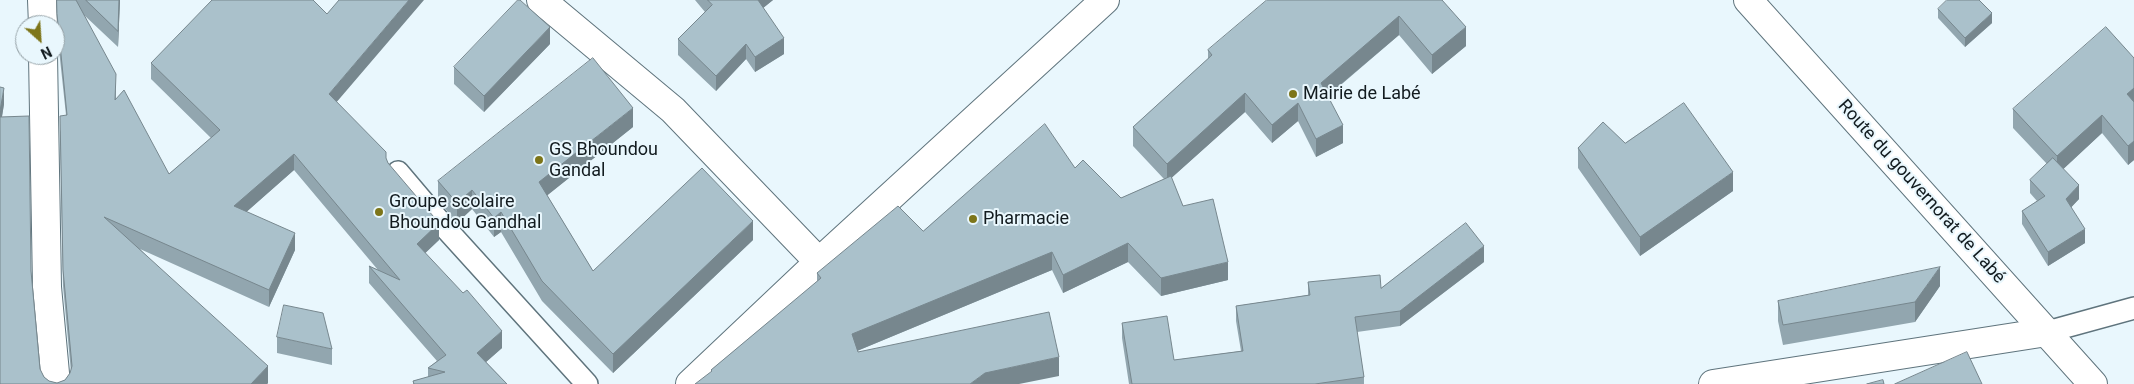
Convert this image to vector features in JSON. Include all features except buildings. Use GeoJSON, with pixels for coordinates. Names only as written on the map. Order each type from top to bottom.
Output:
{"type":"FeatureCollection","features":[{"type":"Feature","properties":{"kind":"street"},"geometry":{"type":"LineString","coordinates":[[42,0],[43,15]]}},
{"type":"Feature","properties":{"kind":"street"},"geometry":{"type":"LineString","coordinates":[[541,0],[673,110],[819,262]]}},
{"type":"Feature","properties":{"kind":"street"},"geometry":{"type":"LineString","coordinates":[[690,384],[819,262],[1105,0]]}},
{"type":"Feature","properties":{"kind":"street","name":"Route du gouvernorat de Labé"},"geometry":{"type":"LineString","coordinates":[[1748,0],[2093,384]]}},
{"type":"Feature","properties":{"kind":"street"},"geometry":{"type":"LineString","coordinates":[[43,65],[47,287],[56,384]]}},
{"type":"Feature","properties":{"kind":"street"},"geometry":{"type":"LineString","coordinates":[[1713,384],[2047,332]]}},
{"type":"Feature","properties":{"kind":"lane"},"geometry":{"type":"LineString","coordinates":[[398,172],[448,231],[587,384]]}},
{"type":"Feature","properties":{"kind":"lane"},"geometry":{"type":"LineString","coordinates":[[2047,332],[2134,308]]}},
{"type":"Feature","properties":{"kind":"place","name":"Mairie de Labé"},"geometry":{"type":"Point","coordinates":[1293,94]}},
{"type":"Feature","properties":{"kind":"place","name":"GS Bhoundou Gandal"},"geometry":{"type":"Point","coordinates":[539,160]}},
{"type":"Feature","properties":{"kind":"place","name":"Groupe scolaire Bhoundou Gandhal"},"geometry":{"type":"Point","coordinates":[379,212]}},
{"type":"Feature","properties":{"kind":"place","name":"Pharmacie"},"geometry":{"type":"Point","coordinates":[973,219]}}]}
